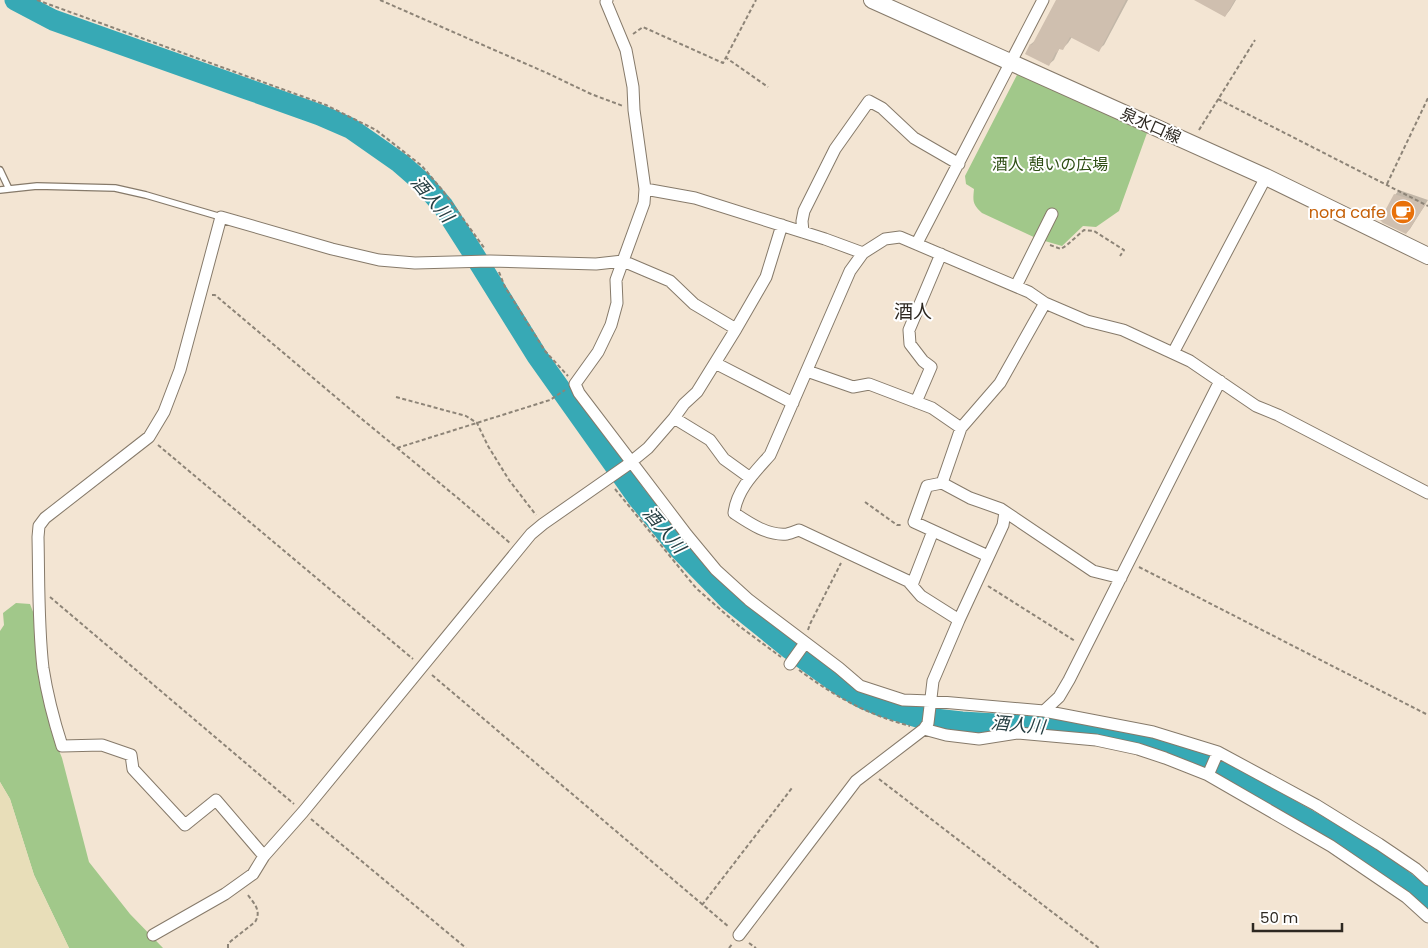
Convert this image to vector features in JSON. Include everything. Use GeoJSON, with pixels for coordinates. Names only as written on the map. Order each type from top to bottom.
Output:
{"type":"FeatureCollection","features":[{"type":"Feature","properties":{"kind":"main road","name":"泉水口線"},"geometry":{"type":"LineString","coordinates":[[872,0],[1266,177],[1428,256]]}},
{"type":"Feature","properties":{"kind":"street"},"geometry":{"type":"LineString","coordinates":[[607,0],[606,2],[626,50],[633,87],[634,110],[645,189],[644,203],[616,280],[617,303],[610,326],[598,352],[575,384],[579,393],[687,535],[716,570],[749,600],[806,642],[860,686],[903,700],[1044,712],[1154,732],[1218,752],[1316,805],[1416,869],[1428,880]]}},
{"type":"Feature","properties":{"kind":"street"},"geometry":{"type":"LineString","coordinates":[[917,244],[1043,0]]}},
{"type":"Feature","properties":{"kind":"street"},"geometry":{"type":"LineString","coordinates":[[803,232],[802,221],[804,211],[835,149],[869,102],[882,108],[914,138],[959,164]]}},
{"type":"Feature","properties":{"kind":"street"},"geometry":{"type":"LineString","coordinates":[[1173,353],[1266,177]]}},
{"type":"Feature","properties":{"kind":"street"},"geometry":{"type":"LineString","coordinates":[[645,189],[695,198],[863,253]]}},
{"type":"Feature","properties":{"kind":"street"},"geometry":{"type":"LineString","coordinates":[[1016,286],[1052,214]]}},
{"type":"Feature","properties":{"kind":"street"},"geometry":{"type":"LineString","coordinates":[[264,856],[216,800],[185,825],[133,769],[132,755],[102,745],[62,746],[55,726],[43,668],[39,592],[39,526],[45,518],[149,437],[164,412],[180,370],[221,217],[332,249],[379,260],[415,263],[494,261],[596,264],[623,260],[670,281],[694,304],[736,329]]}},
{"type":"Feature","properties":{"kind":"street"},"geometry":{"type":"LineString","coordinates":[[153,935],[225,894],[253,874],[264,856],[303,812],[531,534],[648,448],[684,404],[697,392],[736,329],[766,277],[782,226]]}},
{"type":"Feature","properties":{"kind":"street"},"geometry":{"type":"LineString","coordinates":[[959,620],[921,596],[908,581],[799,530],[787,534],[772,532],[752,525],[734,513],[735,503],[749,477],[770,455],[850,271],[863,253],[885,240],[900,237],[1016,286],[1045,303],[1087,320],[1123,330],[1173,353],[1190,361],[1256,406],[1278,415],[1428,493]]}},
{"type":"Feature","properties":{"kind":"street"},"geometry":{"type":"LineString","coordinates":[[916,402],[931,366],[923,361],[910,344],[910,330],[941,254]]}},
{"type":"Feature","properties":{"kind":"street"},"geometry":{"type":"LineString","coordinates":[[942,483],[962,428],[1000,383],[1045,303]]}},
{"type":"Feature","properties":{"kind":"street"},"geometry":{"type":"LineString","coordinates":[[715,363],[792,403]]}},
{"type":"Feature","properties":{"kind":"street"},"geometry":{"type":"LineString","coordinates":[[807,371],[853,387],[869,384],[932,408],[962,428]]}},
{"type":"Feature","properties":{"kind":"street"},"geometry":{"type":"LineString","coordinates":[[1044,712],[1059,697],[1070,680],[1220,381]]}},
{"type":"Feature","properties":{"kind":"street"},"geometry":{"type":"LineString","coordinates":[[674,418],[710,440],[724,459],[749,477]]}},
{"type":"Feature","properties":{"kind":"street"},"geometry":{"type":"LineString","coordinates":[[988,556],[914,522],[928,486],[942,483],[970,498],[1005,512],[1093,571],[1121,578]]}},
{"type":"Feature","properties":{"kind":"street"},"geometry":{"type":"LineString","coordinates":[[738,935],[856,781],[924,729],[928,723],[933,681],[1003,525],[1005,512]]}},
{"type":"Feature","properties":{"kind":"street"},"geometry":{"type":"LineString","coordinates":[[912,585],[933,531]]}},
{"type":"Feature","properties":{"kind":"street"},"geometry":{"type":"LineString","coordinates":[[790,664],[806,642]]}},
{"type":"Feature","properties":{"kind":"street"},"geometry":{"type":"LineString","coordinates":[[924,729],[946,736],[979,739],[1018,733],[1096,740],[1138,749],[1165,758],[1208,775],[1331,846],[1406,897],[1428,917]]}},
{"type":"Feature","properties":{"kind":"street"},"geometry":{"type":"LineString","coordinates":[[1208,775],[1218,752]]}},
{"type":"Feature","properties":{"kind":"lane"},"geometry":{"type":"LineString","coordinates":[[0,170],[9,190]]}},
{"type":"Feature","properties":{"kind":"lane"},"geometry":{"type":"LineString","coordinates":[[0,190],[36,186],[115,188],[221,217]]}},
{"type":"Feature","properties":{"kind":"path"},"geometry":{"type":"LineString","coordinates":[[37,0],[326,105],[376,130],[422,166],[443,191],[494,261],[506,287],[545,351],[575,384],[550,400],[397,448]]}},
{"type":"Feature","properties":{"kind":"path"},"geometry":{"type":"LineString","coordinates":[[380,0],[591,94],[634,110]]}},
{"type":"Feature","properties":{"kind":"path"},"geometry":{"type":"LineString","coordinates":[[622,41],[643,27],[723,63],[756,0]]}},
{"type":"Feature","properties":{"kind":"path"},"geometry":{"type":"LineString","coordinates":[[1191,143],[1255,40]]}},
{"type":"Feature","properties":{"kind":"path"},"geometry":{"type":"LineString","coordinates":[[725,58],[768,87]]}},
{"type":"Feature","properties":{"kind":"path"},"geometry":{"type":"LineString","coordinates":[[1387,184],[1428,98]]}},
{"type":"Feature","properties":{"kind":"path"},"geometry":{"type":"LineString","coordinates":[[1218,99],[1428,206]]}},
{"type":"Feature","properties":{"kind":"path"},"geometry":{"type":"LineString","coordinates":[[1039,241],[1061,249],[1084,230],[1094,231],[1124,250],[1120,256]]}},
{"type":"Feature","properties":{"kind":"path"},"geometry":{"type":"LineString","coordinates":[[201,293],[215,295],[459,498],[517,550]]}},
{"type":"Feature","properties":{"kind":"path"},"geometry":{"type":"LineString","coordinates":[[396,397],[466,416],[476,423],[509,480],[543,524]]}},
{"type":"Feature","properties":{"kind":"path"},"geometry":{"type":"LineString","coordinates":[[149,437],[738,935]]}},
{"type":"Feature","properties":{"kind":"path"},"geometry":{"type":"LineString","coordinates":[[607,479],[696,588],[739,626],[832,694],[859,708],[889,720],[924,729]]}},
{"type":"Feature","properties":{"kind":"path"},"geometry":{"type":"LineString","coordinates":[[865,502],[897,525],[914,522]]}},
{"type":"Feature","properties":{"kind":"path"},"geometry":{"type":"LineString","coordinates":[[806,642],[810,624],[847,552]]}},
{"type":"Feature","properties":{"kind":"path"},"geometry":{"type":"LineString","coordinates":[[1129,562],[1428,716]]}},
{"type":"Feature","properties":{"kind":"path"},"geometry":{"type":"LineString","coordinates":[[977,580],[1086,647]]}},
{"type":"Feature","properties":{"kind":"path"},"geometry":{"type":"LineString","coordinates":[[39,592],[51,598],[466,948]]}},
{"type":"Feature","properties":{"kind":"path"},"geometry":{"type":"LineString","coordinates":[[868,771],[1099,948]]}},
{"type":"Feature","properties":{"kind":"path"},"geometry":{"type":"LineString","coordinates":[[702,905],[792,788]]}},
{"type":"Feature","properties":{"kind":"path"},"geometry":{"type":"LineString","coordinates":[[228,948],[228,944],[255,922],[259,915],[256,906],[240,884]]}},
{"type":"Feature","properties":{"kind":"green space","name":"酒人 憩いの広場"},"geometry":{"type":"Polygon","coordinates":[[[1018,73],[1147,133],[1119,211],[1096,227],[1083,226],[1062,246],[1038,239],[982,213],[974,202],[974,189],[966,184],[965,176],[1018,73]]]}},
{"type":"Feature","properties":{"kind":"green space"},"geometry":{"type":"Polygon","coordinates":[[[16,603],[30,604],[35,617],[50,728],[62,758],[89,862],[130,914],[163,948],[69,948],[34,875],[10,799],[0,782],[0,631],[4,625],[3,613],[16,603]]]}},
{"type":"Feature","properties":{"kind":"sand"},"geometry":{"type":"Polygon","coordinates":[[[0,782],[10,799],[34,875],[69,948],[0,948],[0,782]]]}},
{"type":"Feature","properties":{"kind":"building"},"geometry":{"type":"Polygon","coordinates":[[[1056,0],[1126,0],[1099,52],[1070,37],[1063,50],[1059,49],[1056,52],[1049,66],[1025,54],[1030,44],[1032,45],[1056,0]]]}},
{"type":"Feature","properties":{"kind":"building"},"geometry":{"type":"Polygon","coordinates":[[[1194,0],[1235,0],[1225,17],[1194,0]]]}},
{"type":"Feature","properties":{"kind":"building","name":"nora cafe"},"geometry":{"type":"Polygon","coordinates":[[[1394,194],[1426,204],[1406,234],[1380,220],[1394,194]]]}},
{"type":"Feature","properties":{"kind":"waterway","name":"酒人川"},"geometry":{"type":"LineString","coordinates":[[15,0],[53,20],[320,115],[350,128],[400,163],[423,183],[443,206],[537,356],[637,497],[681,551],[728,599],[790,649],[840,685],[860,697],[881,706],[917,717],[1115,733],[1150,742],[1183,754],[1237,780],[1317,825],[1378,862],[1428,899]]}},
{"type":"Feature","properties":{"kind":"place","name":"nora cafe"},"geometry":{"type":"Point","coordinates":[1403,212]}},
{"type":"Feature","properties":{"kind":"district","name":"酒人"},"geometry":{"type":"Point","coordinates":[913,311]}}]}
